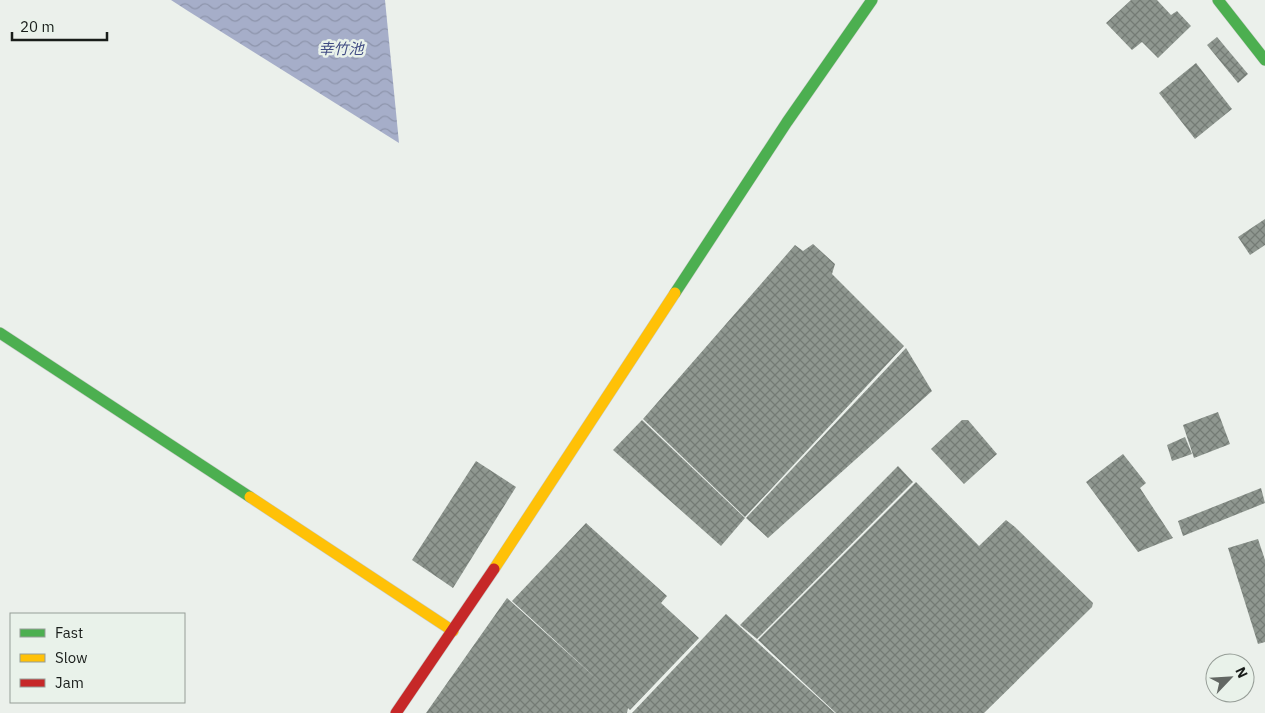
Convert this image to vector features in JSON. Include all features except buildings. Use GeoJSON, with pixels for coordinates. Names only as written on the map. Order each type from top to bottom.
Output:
{"type":"FeatureCollection","features":[{"type":"Feature","properties":{"kind":"street"},"geometry":{"type":"LineString","coordinates":[[396,713],[453,631],[787,122],[872,0]]}},
{"type":"Feature","properties":{"kind":"street"},"geometry":{"type":"LineString","coordinates":[[1218,0],[1265,60]]}},
{"type":"Feature","properties":{"kind":"street"},"geometry":{"type":"LineString","coordinates":[[0,333],[453,631]]}},
{"type":"Feature","properties":{"kind":"water","name":"幸竹池"},"geometry":{"type":"Polygon","coordinates":[[[171,0],[385,0],[399,143],[188,11],[171,0]]]}},
{"type":"Feature","properties":{"kind":"traffic: fast"},"geometry":{"type":"LineString","coordinates":[[675,293],[787,122],[872,0]]}},
{"type":"Feature","properties":{"kind":"traffic: fast"},"geometry":{"type":"LineString","coordinates":[[1218,0],[1265,60]]}},
{"type":"Feature","properties":{"kind":"traffic: fast"},"geometry":{"type":"LineString","coordinates":[[0,333],[250,497]]}},
{"type":"Feature","properties":{"kind":"traffic: slow"},"geometry":{"type":"LineString","coordinates":[[494,569],[675,293]]}},
{"type":"Feature","properties":{"kind":"traffic: slow"},"geometry":{"type":"LineString","coordinates":[[250,497],[453,631]]}},
{"type":"Feature","properties":{"kind":"traffic: jam"},"geometry":{"type":"LineString","coordinates":[[396,713],[494,569]]}}]}
